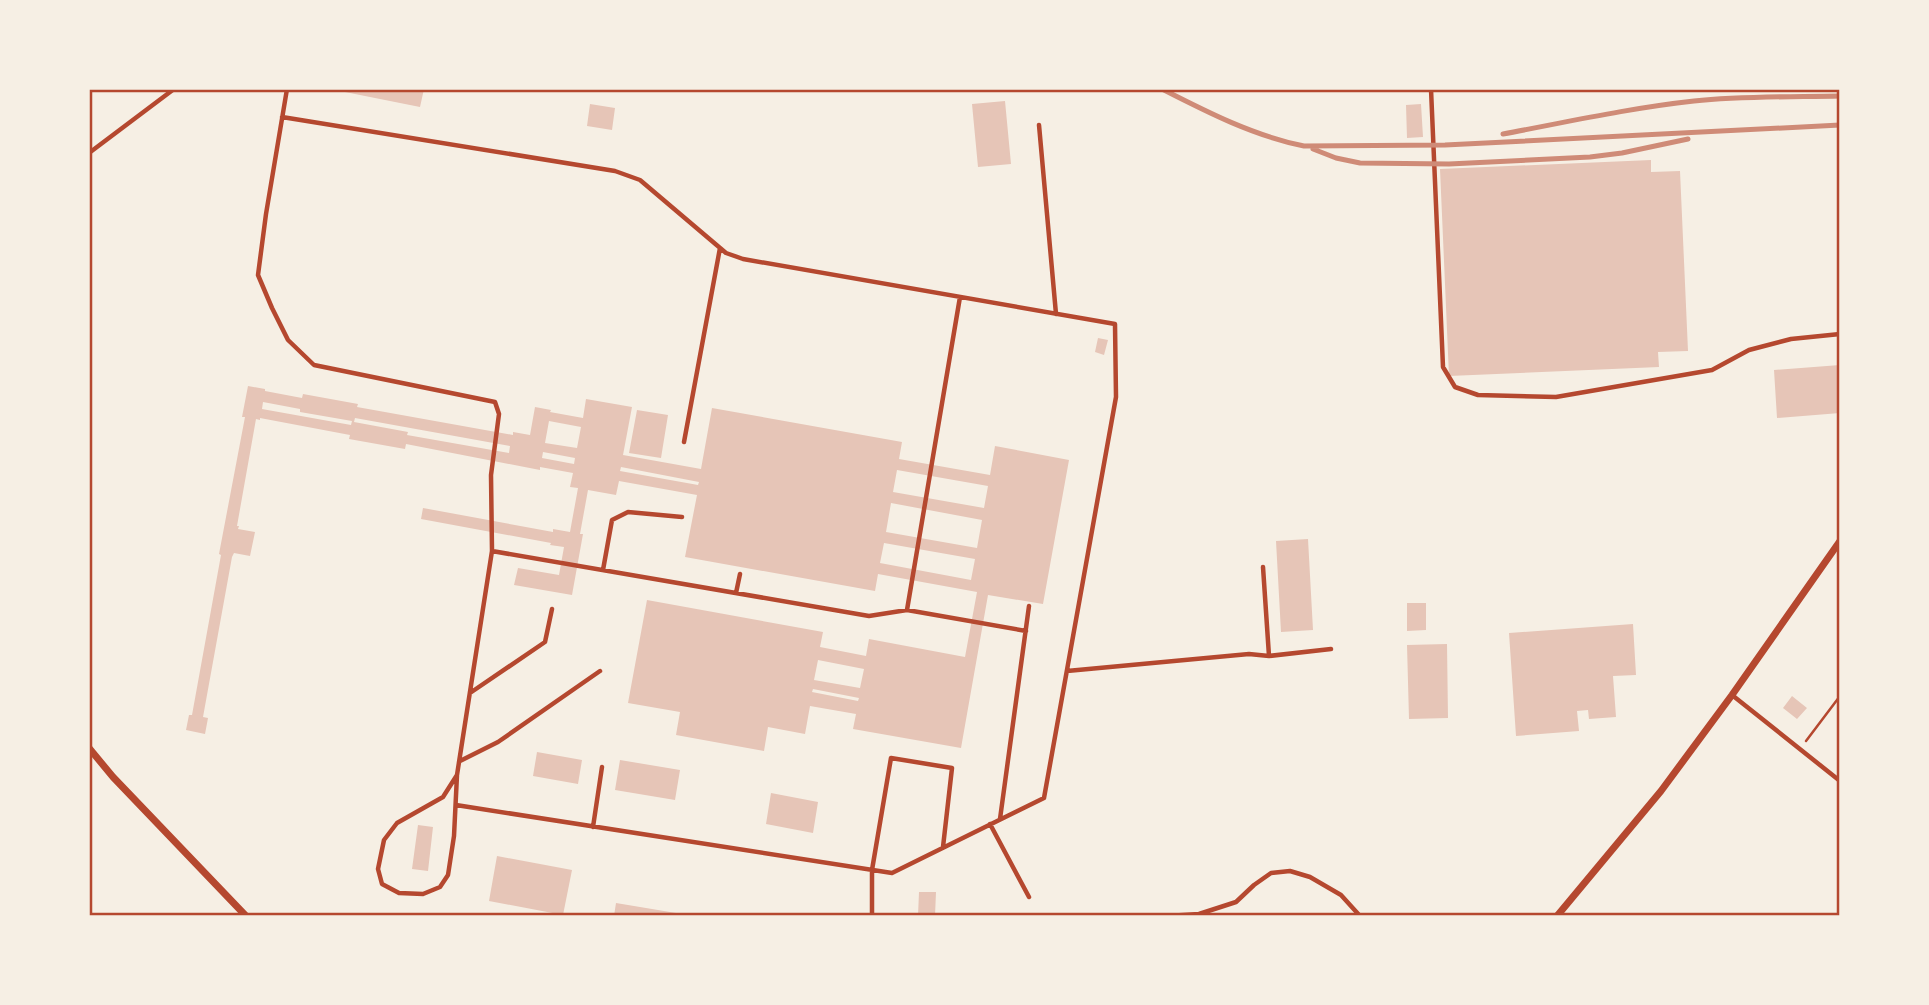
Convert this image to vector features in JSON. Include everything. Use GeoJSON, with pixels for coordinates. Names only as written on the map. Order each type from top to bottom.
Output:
{"type":"FeatureCollection","features":[{"type":"Feature","properties":{"kind":"street"},"geometry":{"type":"LineString","coordinates":[[1557,916],[1661,791],[1840,541]]}},
{"type":"Feature","properties":{"kind":"street"},"geometry":{"type":"LineString","coordinates":[[89,748],[113,777],[246,916]]}},
{"type":"Feature","properties":{"kind":"lane"},"geometry":{"type":"LineString","coordinates":[[89,153],[174,89]]}},
{"type":"Feature","properties":{"kind":"lane"},"geometry":{"type":"LineString","coordinates":[[287,89],[258,275],[288,340],[314,365],[495,402],[499,414],[491,475],[492,551],[457,775],[450,867],[440,887],[423,894],[399,893],[382,884],[378,869],[384,840],[397,823],[443,797],[457,775]]}},
{"type":"Feature","properties":{"kind":"lane"},"geometry":{"type":"LineString","coordinates":[[1392,89],[1404,89]]}},
{"type":"Feature","properties":{"kind":"lane"},"geometry":{"type":"LineString","coordinates":[[1431,89],[1443,367],[1455,387],[1478,395],[1556,397],[1712,370],[1749,350],[1791,340],[1840,334]]}},
{"type":"Feature","properties":{"kind":"lane"},"geometry":{"type":"LineString","coordinates":[[282,117],[615,171],[640,180],[726,253],[743,260],[1115,324],[1116,397],[1044,798],[892,873],[456,805]]}},
{"type":"Feature","properties":{"kind":"lane"},"geometry":{"type":"LineString","coordinates":[[1039,125],[1056,314]]}},
{"type":"Feature","properties":{"kind":"lane"},"geometry":{"type":"LineString","coordinates":[[684,442],[720,248]]}},
{"type":"Feature","properties":{"kind":"lane"},"geometry":{"type":"LineString","coordinates":[[907,610],[960,297]]}},
{"type":"Feature","properties":{"kind":"lane"},"geometry":{"type":"LineString","coordinates":[[603,570],[612,520],[628,512],[682,517]]}},
{"type":"Feature","properties":{"kind":"lane"},"geometry":{"type":"LineString","coordinates":[[492,551],[869,616],[907,610],[1026,631]]}},
{"type":"Feature","properties":{"kind":"lane"},"geometry":{"type":"LineString","coordinates":[[1263,567],[1269,656]]}},
{"type":"Feature","properties":{"kind":"lane"},"geometry":{"type":"LineString","coordinates":[[736,593],[740,575]]}},
{"type":"Feature","properties":{"kind":"lane"},"geometry":{"type":"LineString","coordinates":[[1000,820],[1029,606]]}},
{"type":"Feature","properties":{"kind":"lane"},"geometry":{"type":"LineString","coordinates":[[470,693],[545,642],[552,609]]}},
{"type":"Feature","properties":{"kind":"lane"},"geometry":{"type":"LineString","coordinates":[[1067,671],[1331,649]]}},
{"type":"Feature","properties":{"kind":"lane"},"geometry":{"type":"LineString","coordinates":[[459,762],[498,742],[600,671]]}},
{"type":"Feature","properties":{"kind":"lane"},"geometry":{"type":"LineString","coordinates":[[1732,695],[1840,781]]}},
{"type":"Feature","properties":{"kind":"lane"},"geometry":{"type":"LineString","coordinates":[[872,916],[872,870],[891,758],[952,768],[943,848]]}},
{"type":"Feature","properties":{"kind":"lane"},"geometry":{"type":"LineString","coordinates":[[593,827],[602,767]]}},
{"type":"Feature","properties":{"kind":"lane"},"geometry":{"type":"LineString","coordinates":[[990,824],[1029,897]]}},
{"type":"Feature","properties":{"kind":"lane"},"geometry":{"type":"LineString","coordinates":[[1167,916],[1199,914],[1236,902],[1271,873],[1290,871],[1310,877],[1341,895],[1360,916]]}},
{"type":"Feature","properties":{"kind":"path"},"geometry":{"type":"LineString","coordinates":[[1800,749],[1840,696]]}},
{"type":"Feature","properties":{"kind":"building"},"geometry":{"type":"Polygon","coordinates":[[[330,89],[424,89],[420,107],[330,89]]]}},
{"type":"Feature","properties":{"kind":"building"},"geometry":{"type":"Polygon","coordinates":[[[1005,101],[1011,164],[978,167],[972,104],[1005,101]]]}},
{"type":"Feature","properties":{"kind":"building"},"geometry":{"type":"Polygon","coordinates":[[[590,104],[615,108],[612,130],[587,126],[590,104]]]}},
{"type":"Feature","properties":{"kind":"building"},"geometry":{"type":"Polygon","coordinates":[[[1421,104],[1423,137],[1407,138],[1406,105],[1421,104]]]}},
{"type":"Feature","properties":{"kind":"building"},"geometry":{"type":"Polygon","coordinates":[[[1651,160],[1651,172],[1680,171],[1688,351],[1658,352],[1659,367],[1449,376],[1440,169],[1651,160]]]}},
{"type":"Feature","properties":{"kind":"building"},"geometry":{"type":"Polygon","coordinates":[[[1098,338],[1108,340],[1104,355],[1095,352],[1098,338]]]}},
{"type":"Feature","properties":{"kind":"building"},"geometry":{"type":"Polygon","coordinates":[[[1840,365],[1840,413],[1777,418],[1774,370],[1840,365]]]}},
{"type":"Feature","properties":{"kind":"building"},"geometry":{"type":"Polygon","coordinates":[[[248,386],[302,398],[303,394],[358,404],[357,407],[513,435],[513,432],[530,435],[535,407],[583,418],[586,399],[632,407],[623,455],[701,469],[712,408],[902,442],[899,459],[990,475],[995,446],[1069,460],[1043,604],[988,595],[961,748],[853,729],[856,714],[810,706],[805,734],[768,727],[764,751],[676,735],[680,712],[628,703],[647,600],[823,632],[820,647],[866,656],[869,639],[965,657],[977,592],[878,574],[875,591],[685,557],[697,495],[619,481],[616,495],[588,490],[572,595],[514,585],[518,568],[559,575],[564,547],[421,519],[423,508],[553,532],[553,529],[570,532],[578,488],[570,487],[573,473],[540,467],[540,470],[406,444],[405,449],[349,439],[350,435],[256,419],[237,526],[238,529],[255,532],[250,556],[234,553],[232,557],[203,717],[208,718],[205,734],[186,730],[189,715],[192,715],[221,555],[219,554],[245,417],[242,417],[248,386]],[[263,402],[262,409],[351,425],[352,421],[263,402]],[[355,418],[354,422],[408,432],[407,435],[509,453],[510,446],[355,418]],[[549,421],[545,443],[577,448],[581,427],[549,421]],[[543,452],[542,458],[574,464],[575,458],[543,452]],[[621,467],[620,471],[698,485],[699,482],[621,467]],[[897,470],[893,492],[984,508],[988,486],[897,470]],[[891,503],[886,532],[977,548],[982,520],[891,503]],[[884,543],[880,563],[971,580],[975,559],[884,543]],[[818,660],[814,680],[860,688],[864,669],[818,660]],[[813,689],[812,692],[858,701],[859,698],[813,689]]]}},
{"type":"Feature","properties":{"kind":"building"},"geometry":{"type":"Polygon","coordinates":[[[637,410],[668,415],[661,458],[629,453],[637,410]]]}},
{"type":"Feature","properties":{"kind":"building"},"geometry":{"type":"Polygon","coordinates":[[[1308,539],[1313,630],[1281,632],[1276,541],[1308,539]]]}},
{"type":"Feature","properties":{"kind":"building"},"geometry":{"type":"Polygon","coordinates":[[[1407,603],[1426,603],[1426,630],[1407,631],[1407,603]]]}},
{"type":"Feature","properties":{"kind":"building"},"geometry":{"type":"Polygon","coordinates":[[[1633,624],[1636,675],[1613,676],[1616,717],[1589,719],[1588,710],[1577,711],[1579,731],[1516,736],[1509,633],[1633,624]]]}},
{"type":"Feature","properties":{"kind":"building"},"geometry":{"type":"Polygon","coordinates":[[[1447,644],[1448,718],[1409,719],[1407,645],[1447,644]]]}},
{"type":"Feature","properties":{"kind":"building"},"geometry":{"type":"Polygon","coordinates":[[[1792,696],[1807,708],[1797,719],[1783,708],[1792,696]]]}},
{"type":"Feature","properties":{"kind":"building"},"geometry":{"type":"Polygon","coordinates":[[[537,752],[582,760],[578,784],[533,776],[537,752]]]}},
{"type":"Feature","properties":{"kind":"building"},"geometry":{"type":"Polygon","coordinates":[[[620,760],[680,770],[675,800],[615,790],[620,760]]]}},
{"type":"Feature","properties":{"kind":"building"},"geometry":{"type":"Polygon","coordinates":[[[771,793],[818,802],[813,833],[766,824],[771,793]]]}},
{"type":"Feature","properties":{"kind":"building"},"geometry":{"type":"Polygon","coordinates":[[[418,825],[433,827],[428,871],[412,869],[418,825]]]}},
{"type":"Feature","properties":{"kind":"building"},"geometry":{"type":"Polygon","coordinates":[[[497,856],[572,870],[563,915],[489,901],[497,856]]]}},
{"type":"Feature","properties":{"kind":"building"},"geometry":{"type":"Polygon","coordinates":[[[919,892],[936,892],[935,916],[918,916],[919,892]]]}},
{"type":"Feature","properties":{"kind":"building"},"geometry":{"type":"Polygon","coordinates":[[[616,903],[682,914],[682,916],[614,916],[616,903]]]}},
{"type":"Feature","properties":{"kind":"railway"},"geometry":{"type":"LineString","coordinates":[[1162,89],[1249,130],[1304,146],[1445,145],[1840,125]]}},
{"type":"Feature","properties":{"kind":"railway"},"geometry":{"type":"LineString","coordinates":[[1503,134],[1622,111],[1694,101],[1749,97],[1840,96]]}},
{"type":"Feature","properties":{"kind":"railway"},"geometry":{"type":"LineString","coordinates":[[1313,149],[1360,163],[1449,164],[1590,157],[1688,139]]}}]}
